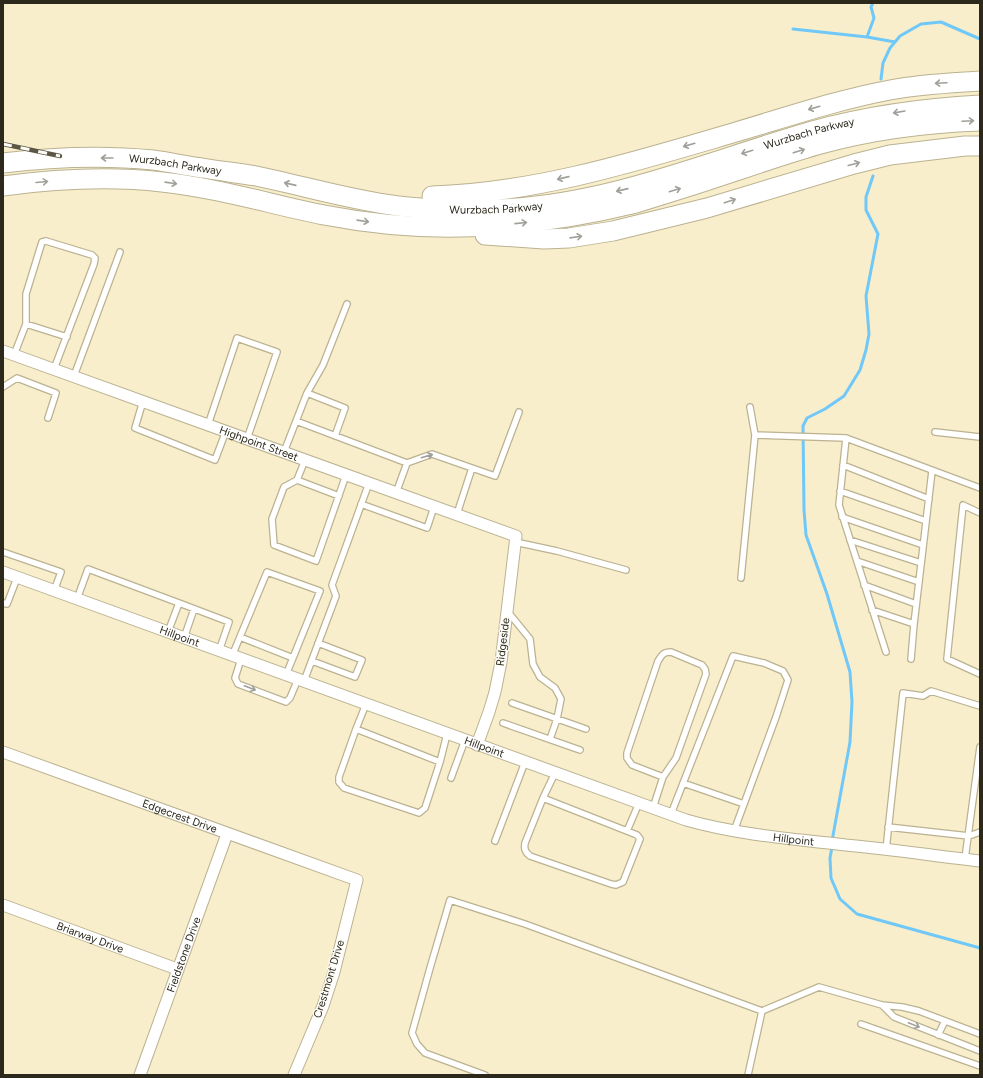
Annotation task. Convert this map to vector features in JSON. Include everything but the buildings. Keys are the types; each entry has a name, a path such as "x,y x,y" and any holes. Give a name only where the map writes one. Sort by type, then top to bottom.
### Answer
{"highway":[{"path":"361,199 462,195 529,186 622,164 814,108 857,97 924,84 980,81"},
{"name":"Wurzbach Parkway","path":"3,163 31,160 108,157 154,160 254,176 328,193 397,206 498,209 535,206 574,200 632,188 814,131 858,120 907,111 980,105"},
{"name":"Wurzbach Parkway","path":"3,186 66,180 113,178 162,182 201,188 324,215 393,224 426,226 498,225 585,214 637,202 819,145 848,138 911,126 980,121"},
{"path":"426,226 494,236 544,239 569,238 606,232 707,208 768,189 890,155 965,146 980,146"}],"street":[{"name":"Highpoint Street","path":"3,351 457,514 515,539"},
{"name":"Ridgeside","path":"477,745 495,692 501,662 515,539"},
{"name":"Hillpoint","path":"3,572 477,745 705,825 793,840 980,861"},
{"name":"Edgecrest Drive","path":"3,752 357,880"},
{"name":"Fieldstone Drive","path":"140,1075 227,834"},
{"name":"Crestmont Drive","path":"294,1075 323,1006 334,972 357,880"},
{"name":"Briarway Drive","path":"3,905 177,969"}],"lane":[{"path":"14,355 26,324 26,294 42,242 46,241 92,255 95,258 94,264 54,369"},
{"path":"74,376 120,252"},
{"path":"284,452 307,393 324,365 347,304"},
{"path":"26,324 67,337"},
{"path":"208,425 237,338 277,352 247,439"},
{"path":"3,387 16,378 56,394 48,418"},
{"path":"307,393 345,408 335,436"},
{"path":"143,401 135,428 215,460 226,431"},
{"path":"741,578 755,435 750,407"},
{"path":"296,421 407,463 432,454 495,476 519,412"},
{"path":"935,432 980,437"},
{"path":"755,435 846,438 980,488"},
{"path":"846,438 839,505 886,652"},
{"path":"305,460 297,480 284,487 272,519 274,545 316,561 346,475"},
{"path":"396,493 407,463"},
{"path":"843,465 929,499"},
{"path":"457,514 472,468"},
{"path":"911,659 932,471"},
{"path":"297,480 339,496"},
{"path":"286,675 320,591 267,572 240,637 235,678 238,684 286,702 290,698 312,661 336,596 332,585 369,483"},
{"path":"840,491 926,521"},
{"path":"361,504 427,528 434,507"},
{"path":"980,513 963,505 947,659 980,674"},
{"path":"842,517 923,545"},
{"path":"515,539 626,570"},
{"path":"850,540 921,563"},
{"path":"3,552 61,572 54,591"},
{"path":"857,562 919,582"},
{"path":"77,599 88,570 179,603 229,622 219,651"},
{"path":"3,603 7,604 17,578"},
{"path":"864,585 916,604"},
{"path":"168,632 179,603"},
{"path":"184,638 194,609"},
{"path":"507,610 530,639 533,664 540,677 554,688 561,699 550,739"},
{"path":"872,610 914,624"},
{"path":"240,637 293,658"},
{"path":"312,661 355,677 362,660 318,643"},
{"path":"653,808 663,777 676,758 706,674 702,665 670,652 665,652 658,661 627,753 627,758 632,765 663,777"},
{"path":"671,814 733,656 764,663 783,671 788,680 734,831"},
{"path":"886,850 903,693 923,696 931,691 980,706"},
{"path":"512,703 586,729"},
{"path":"366,704 339,777 339,782 344,788 419,813 425,808 440,762 447,734"},
{"path":"503,723 580,750"},
{"path":"356,729 440,762"},
{"path":"451,778 465,740"},
{"path":"965,859 980,747"},
{"path":"495,841 525,762"},
{"path":"543,798 627,831 636,835 640,839 624,882 621,884 611,884 530,856 526,853 524,848 525,843 543,798 555,773"},
{"path":"683,783 744,804"},
{"path":"627,831 639,803"},
{"path":"888,827 969,836 980,832"},
{"path":"484,1075 425,1053 416,1044 412,1033 450,900 525,924 762,1011 819,986 882,1005 902,1007 919,1011 980,1034"},
{"path":"882,1005 894,1017 980,1051"},
{"path":"748,1075 762,1011"},
{"path":"938,1035 945,1021"},
{"path":"861,1024 980,1066"}],"waterway":[{"path":"867,37 874,18 871,7 873,3"},
{"path":"881,79 883,63 890,48 900,36 921,24 941,22 980,39"},
{"path":"793,29 867,37 895,42"},
{"path":"832,841 850,742 852,702 850,672 827,594 806,535 804,510 803,426 807,418 825,409 844,396 860,370 866,350 869,334 866,296 878,234 866,210 866,197 873,176"},
{"path":"832,847 830,858 831,878 840,899 857,914 980,948"}],"railway":[{"path":"3,144 60,156"}]}
